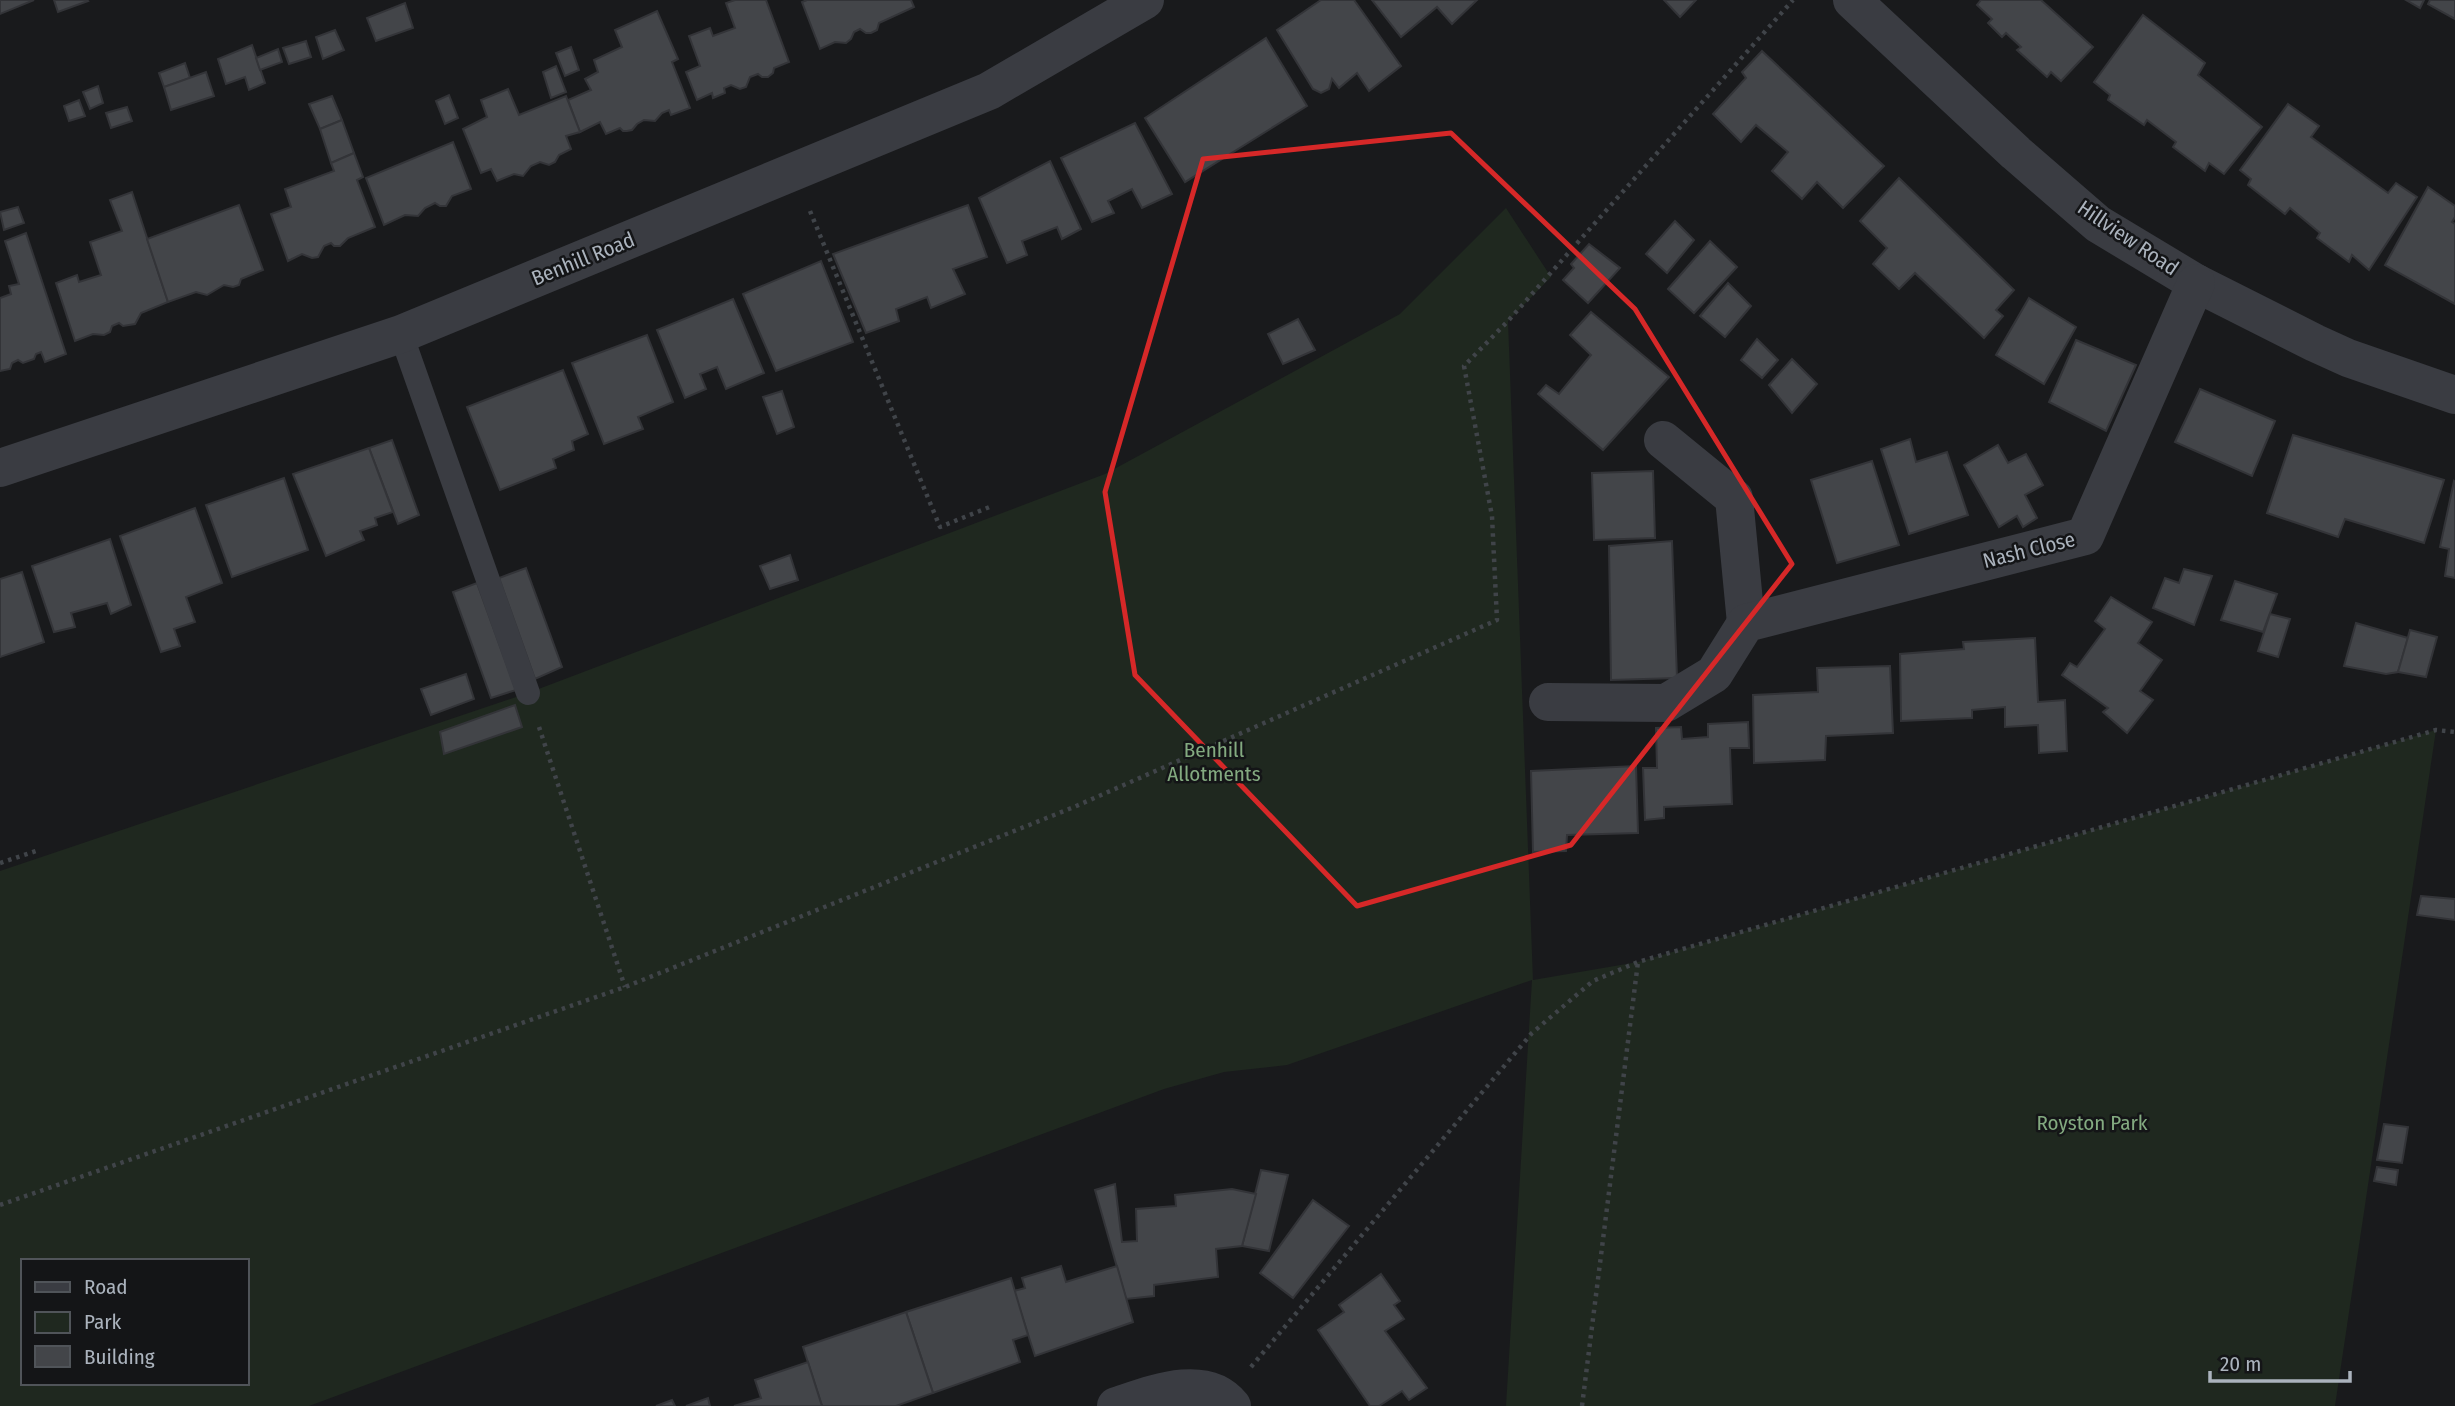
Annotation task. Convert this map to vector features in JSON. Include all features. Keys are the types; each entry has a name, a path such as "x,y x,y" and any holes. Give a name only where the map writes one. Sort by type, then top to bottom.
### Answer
{"street":[{"name":"Benhill Road","path":"0,468 401,334 989,91 1145,0"},
{"name":"Hillview Road","path":"1852,0 2016,153 2098,223 2196,283 2348,358 2455,395"},
{"name":"Nash Close","path":"1746,623 2085,536 2196,283"},
{"path":"1548,702 1666,703 1714,674 1746,623 1734,498 1663,440"},
{"path":"1116,1406 1160,1392 1202,1388 1229,1401"}],"lane":[{"path":"401,334 528,693"}],"path":[{"path":"0,1205 625,987 1074,807 1497,620 1492,516 1464,366 1508,321 1793,0"},
{"path":"794,172 940,527 992,506"},
{"path":"528,693 625,987"},
{"path":"1229,1401 1532,1033 1593,981 1638,962 2436,730 2455,732"},
{"path":"0,863 36,851"},
{"path":"1583,1406 1638,962"}],"highlighted area":[{"path":"1451,133 1635,309 1792,564 1571,845 1357,906 1135,675 1105,492 1203,159"}],"green space":[{"name":"Benhill Allotments","path":"1506,208 1551,277 1508,321 1533,980 1638,962 2436,730 2335,1406 1506,1406 1532,980 1287,1065 1224,1072 1164,1089 309,1406 0,1406 0,871 528,693 1105,474 1400,314"}],"building":[{"path":"0,0 34,0 0,14"},
{"path":"54,0 87,0 88,1 58,12"},
{"path":"735,0 766,0 789,62 774,68 768,77 758,74 750,77 746,87 740,89 731,85 724,88 725,93 713,98 712,93 697,100 686,72 700,66 689,36 710,28 713,36 735,28 726,3"},
{"path":"911,0 914,7 879,23 877,30 871,33 860,29 854,32 846,43 835,42 820,49 802,2"},
{"path":"1321,0 1354,0 1401,66 1369,91 1357,73 1339,88 1332,79 1329,89 1321,93 1313,89 1277,30"},
{"path":"1372,0 1477,0 1452,24 1437,7 1401,37"},
{"path":"1664,0 1696,0 1680,17"},
{"path":"1981,0 2041,0 2093,47 2061,81 2051,72 2047,77 2017,50 2021,47 2006,33 2002,37 1988,23 1992,19 1977,5"},
{"path":"2406,0 2424,0 2420,8"},
{"path":"2430,0 2455,0 2455,19 2428,4"},
{"path":"405,3 413,28 376,41 367,18"},
{"path":"657,11 678,59 672,62 690,108 671,115 669,110 655,121 644,120 632,130 623,131 620,128 606,134 600,122 580,132 568,100 591,90 585,79 598,72 594,60 622,47 615,30"},
{"path":"2143,15 2205,63 2198,75 2262,127 2224,174 2209,163 2205,171 2173,147 2176,142 2147,120 2144,125 2108,100 2110,95 2094,82"},
{"path":"335,30 344,50 323,59 316,37"},
{"path":"1266,38 1307,106 1185,182 1145,118"},
{"path":"306,41 311,57 289,64 283,48"},
{"path":"252,45 265,83 249,90 245,77 226,84 218,59"},
{"path":"571,47 579,70 565,76 556,53"},
{"path":"278,49 282,62 260,70 256,58"},
{"path":"1762,51 1884,166 1843,208 1817,182 1802,199 1772,171 1788,152 1756,125 1741,142 1713,114 1746,78 1742,72"},
{"path":"185,63 190,78 164,87 159,73"},
{"path":"556,66 566,92 551,98 543,72"},
{"path":"206,72 214,96 171,110 164,87"},
{"path":"98,86 103,103 90,109 83,92"},
{"path":"508,89 519,115 566,96 580,132 566,136 571,149 559,155 555,162 549,165 540,162 531,166 523,176 514,174 497,181 491,169 481,173 463,129 487,117 481,100"},
{"path":"449,95 458,118 445,124 436,101"},
{"path":"332,96 342,120 320,129 309,104"},
{"path":"79,100 85,116 69,121 64,106"},
{"path":"2288,104 2319,126 2311,137 2388,193 2396,183 2417,197 2369,270 2352,255 2349,262 2317,238 2320,233 2290,208 2285,214 2248,185 2251,179 2240,170"},
{"path":"127,107 132,121 111,128 106,113"},
{"path":"342,120 354,153 331,163 320,129"},
{"path":"1135,123 1172,194 1142,208 1132,189 1108,201 1114,213 1092,222 1061,158"},
{"path":"453,142 471,189 452,196 446,206 435,203 425,208 418,216 405,215 384,225 366,178"},
{"path":"354,153 363,177 357,180 375,227 348,238 340,246 331,243 324,246 318,257 302,254 288,261 271,214 291,207 285,189 334,171 331,163"},
{"path":"1050,161 1081,229 1062,239 1057,227 1022,241 1027,255 1007,263 979,198"},
{"path":"1899,178 2014,290 1996,310 2003,316 1984,338 1915,273 1899,289 1873,264 1887,248 1860,221"},
{"path":"2428,187 2455,206 2452,222 2455,224 2455,304 2385,265"},
{"path":"132,192 168,302 141,313 135,324 123,326 119,323 104,335 93,334 75,341 56,283 77,275 79,282 101,275 90,242 122,231 110,200"},
{"path":"239,205 263,270 241,279 239,285 224,285 207,295 196,292 168,302 147,239"},
{"path":"968,205 987,257 953,269 965,294 931,308 927,297 896,309 899,321 866,333 833,254"},
{"path":"18,207 24,223 4,230 0,212"},
{"path":"1675,221 1694,240 1667,273 1646,254"},
{"path":"26,233 66,354 45,362 41,352 36,354 34,359 23,363 18,360 12,363 10,369 0,371 0,298 11,294 9,286 19,284 5,241"},
{"path":"1710,241 1737,267 1694,313 1668,289"},
{"path":"1589,244 1620,268 1588,303 1563,280 1574,268 1571,264"},
{"path":"821,261 853,342 776,371 743,294"},
{"path":"1728,283 1751,306 1725,337 1700,316"},
{"path":"2029,298 2076,327 2044,384 1996,355"},
{"path":"733,299 764,373 726,389 717,367 700,374 706,389 685,398 657,330"},
{"path":"1591,312 1669,377 1603,450 1538,394 1546,385 1559,394 1591,355 1570,335"},
{"path":"1298,319 1315,350 1283,364 1268,334"},
{"path":"647,335 673,402 638,417 643,429 604,444 572,363"},
{"path":"1757,339 1778,360 1762,378 1741,360"},
{"path":"2076,340 2136,365 2106,431 2049,402"},
{"path":"1792,359 1817,384 1792,413 1769,385"},
{"path":"563,370 588,434 572,441 574,450 553,459 556,468 500,490 467,407"},
{"path":"2200,389 2275,421 2252,476 2175,442"},
{"path":"782,391 794,427 777,434 763,397"},
{"path":"2293,435 2444,480 2424,543 2345,519 2338,537 2267,513"},
{"path":"1910,439 1916,462 1947,452 1968,515 1909,534 1881,449"},
{"path":"392,440 419,515 398,524 369,448"},
{"path":"1998,445 2008,463 2026,454 2043,485 2025,495 2037,518 2023,527 2017,516 1999,527 1964,465"},
{"path":"369,448 393,512 375,518 377,525 360,531 364,540 326,556 293,474"},
{"path":"1872,461 1899,545 1837,563 1811,480"},
{"path":"1653,471 1655,538 1594,540 1592,473"},
{"path":"284,478 308,550 232,577 206,505"},
{"path":"2454,481 2455,578 2445,576 2449,549 2440,547"},
{"path":"195,508 222,583 186,597 195,622 174,629 180,646 161,652 120,536"},
{"path":"110,539 131,605 111,614 107,603 71,613 75,627 54,632 32,566"},
{"path":"1672,541 1677,678 1611,680 1609,546"},
{"path":"790,555 798,580 770,589 760,566"},
{"path":"526,568 562,667 535,679 499,578"},
{"path":"2184,569 2212,576 2194,625 2153,608 2165,578 2179,583"},
{"path":"22,572 44,642 0,657 0,579"},
{"path":"2235,581 2277,594 2263,632 2221,620"},
{"path":"477,583 516,690 491,698 453,592"},
{"path":"2111,597 2152,622 2138,643 2162,660 2140,691 2153,700 2127,733 2103,712 2108,708 2062,675 2070,663 2077,667 2105,629 2095,621"},
{"path":"2270,614 2290,619 2278,657 2258,651"},
{"path":"2356,623 2408,638 2398,672 2386,674 2344,666"},
{"path":"2410,630 2437,637 2426,677 2398,672"},
{"path":"2035,638 2038,702 2065,700 2067,751 2039,753 2038,725 2005,727 2005,707 1972,710 1972,718 1901,721 1900,654 1964,649 1963,642"},
{"path":"1890,666 1893,733 1826,736 1825,760 1754,763 1753,695 1818,692 1817,668"},
{"path":"466,674 474,699 431,715 421,689"},
{"path":"515,705 522,727 444,754 440,732"},
{"path":"1748,722 1749,748 1730,748 1732,804 1664,807 1664,818 1645,820 1643,768 1657,768 1656,728 1681,727 1682,739 1708,737 1708,724"},
{"path":"1636,766 1638,833 1567,835 1566,851 1533,852 1531,771"},
{"path":"2421,896 2455,899 2455,920 2417,915"},
{"path":"2384,1124 2408,1127 2402,1163 2377,1160"},
{"path":"2377,1167 2398,1170 2396,1185 2374,1181"},
{"path":"1261,1170 1288,1175 1269,1251 1242,1246"},
{"path":"1115,1184 1122,1242 1137,1241 1136,1209 1176,1206 1175,1195 1232,1189 1256,1194 1242,1246 1216,1249 1218,1277 1154,1285 1154,1296 1126,1299 1095,1190"},
{"path":"1313,1200 1349,1226 1293,1298 1260,1273"},
{"path":"1061,1266 1066,1282 1117,1266 1133,1322 1035,1356 1014,1291 1025,1288 1022,1278"},
{"path":"1381,1274 1400,1301 1394,1305 1404,1319 1385,1331 1427,1388 1409,1400 1402,1391 1379,1406 1370,1406 1318,1330 1344,1312 1339,1305"},
{"path":"1011,1278 1028,1335 1013,1340 1020,1362 933,1393 906,1312"},
{"path":"906,1312 933,1393 896,1406 822,1406 803,1347"},
{"path":"808,1362 822,1406 734,1406 761,1398 755,1380"},
{"path":"708,1398 710,1406 686,1406"},
{"path":"672,1400 675,1406 656,1406"}],"park label":[{"name":"Royston Park","path":"2092,1123"}]}
